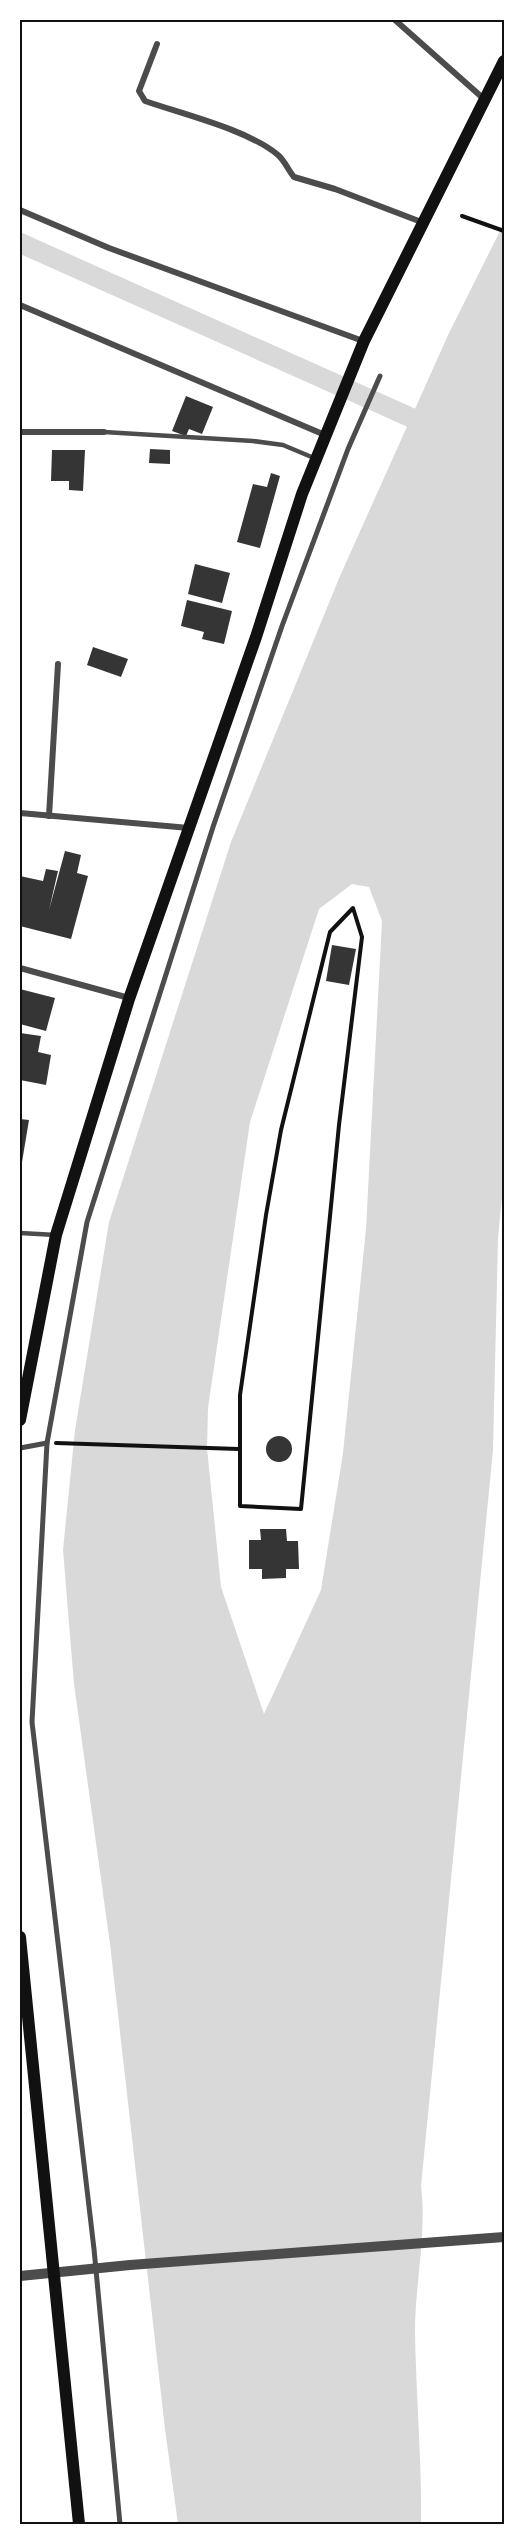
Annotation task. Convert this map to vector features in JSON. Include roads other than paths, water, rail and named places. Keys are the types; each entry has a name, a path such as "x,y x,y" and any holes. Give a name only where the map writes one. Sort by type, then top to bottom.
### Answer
{"main road":[{"path":"20,1420 56,1235 129,999 256,636 315,458 364,341 504,61"},
{"path":"20,1937 79,2524"}],"street":[{"path":"395,20 485,99"},
{"path":"157,44 139,91 145,101 226,129 260,144 281,157 294,177 424,223"},
{"path":"20,210 109,248 364,341"},
{"path":"20,305 325,435"},
{"path":"120,2524 94,2269 94,2249 32,1722 47,1443 87,1222 213,827 282,626 353,437 380,378"},
{"path":"20,432 104,432"},
{"path":"49,816 57,664"},
{"path":"20,813 189,828"},
{"path":"20,968 129,999"},
{"path":"20,1448 47,1443"},
{"path":"20,2276 130,2265 504,2237"}],"lane":[{"path":"104,432 253,441 283,445 315,458"},
{"path":"20,1233 56,1235"}],"waterway":[{"path":"20,243 338,385"},
{"path":"345,388 434,428"}]}
